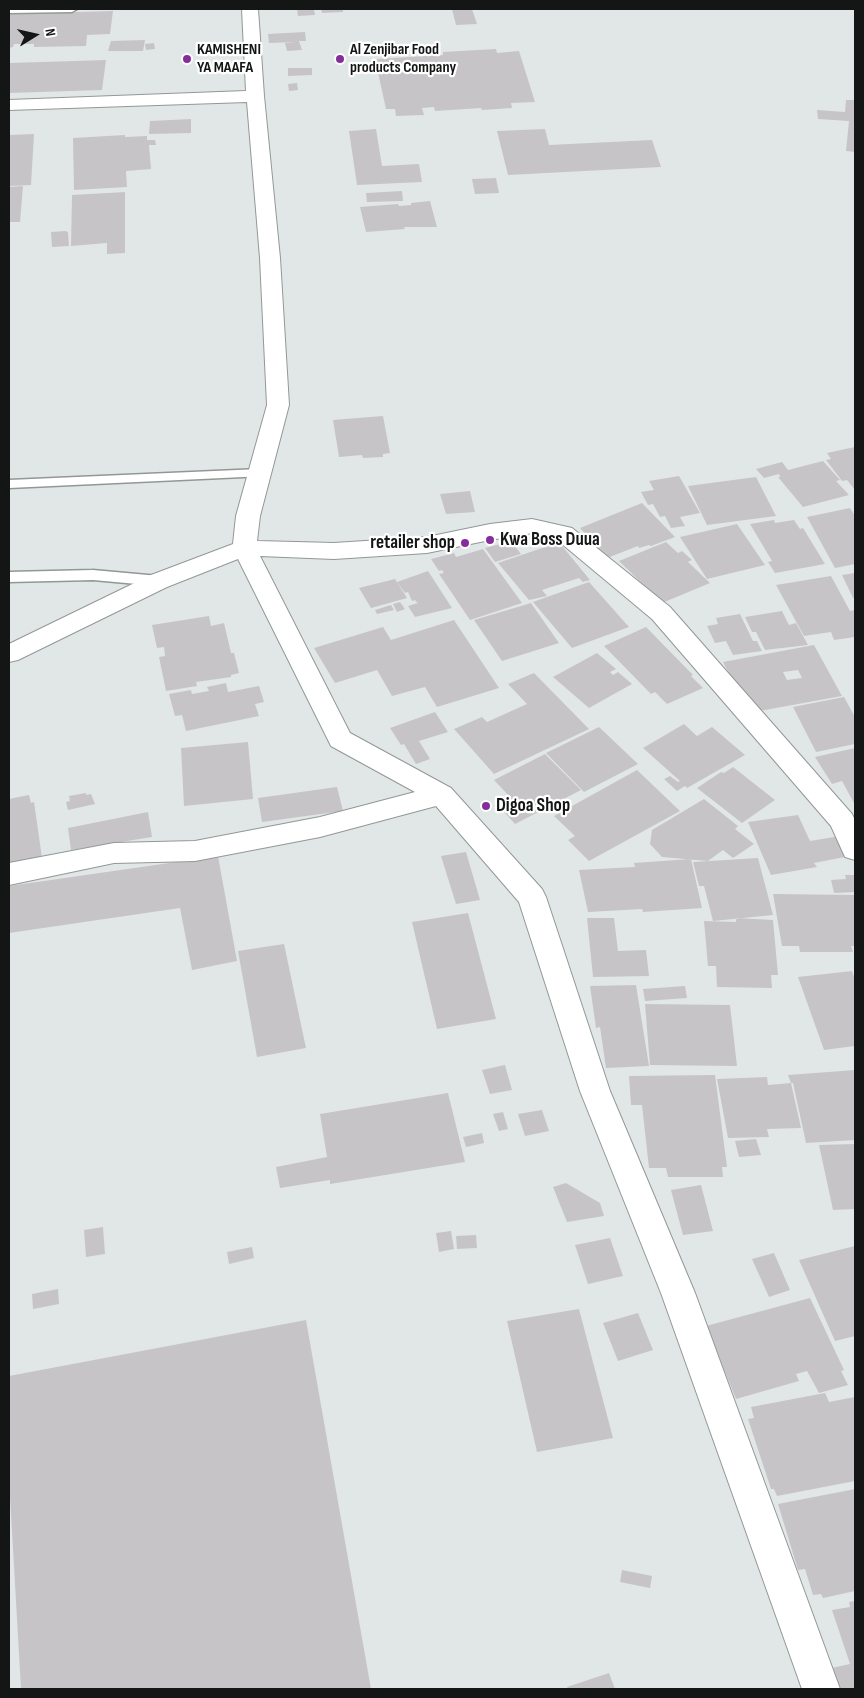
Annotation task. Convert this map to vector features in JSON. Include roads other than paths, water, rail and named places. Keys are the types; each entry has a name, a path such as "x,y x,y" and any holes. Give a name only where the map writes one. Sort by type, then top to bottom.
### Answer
{"street":[{"path":"250,9 255,96 270,258 278,405 248,516 244,548 340,740 442,795 532,896 596,1091 678,1292 821,1689"},
{"path":"9,105 255,96"},
{"path":"9,654 159,581 244,548 334,551 427,545 532,526 564,533 661,613 842,821 855,850"},
{"path":"9,874 114,853 195,851 320,827 442,795"}],"lane":[{"path":"9,10 72,9"},
{"path":"9,484 260,473"},
{"path":"9,577 93,575 159,581"}],"place":[{"name":"KAMISHENI YA MAAFA","path":"187,59"},
{"name":"Al Zenjibar Food products Company","path":"340,59"},
{"name":"Kwa Boss Duua","path":"490,540"},
{"name":"retailer shop","path":"465,543"},
{"name":"Digoa Shop","path":"486,806"}]}
